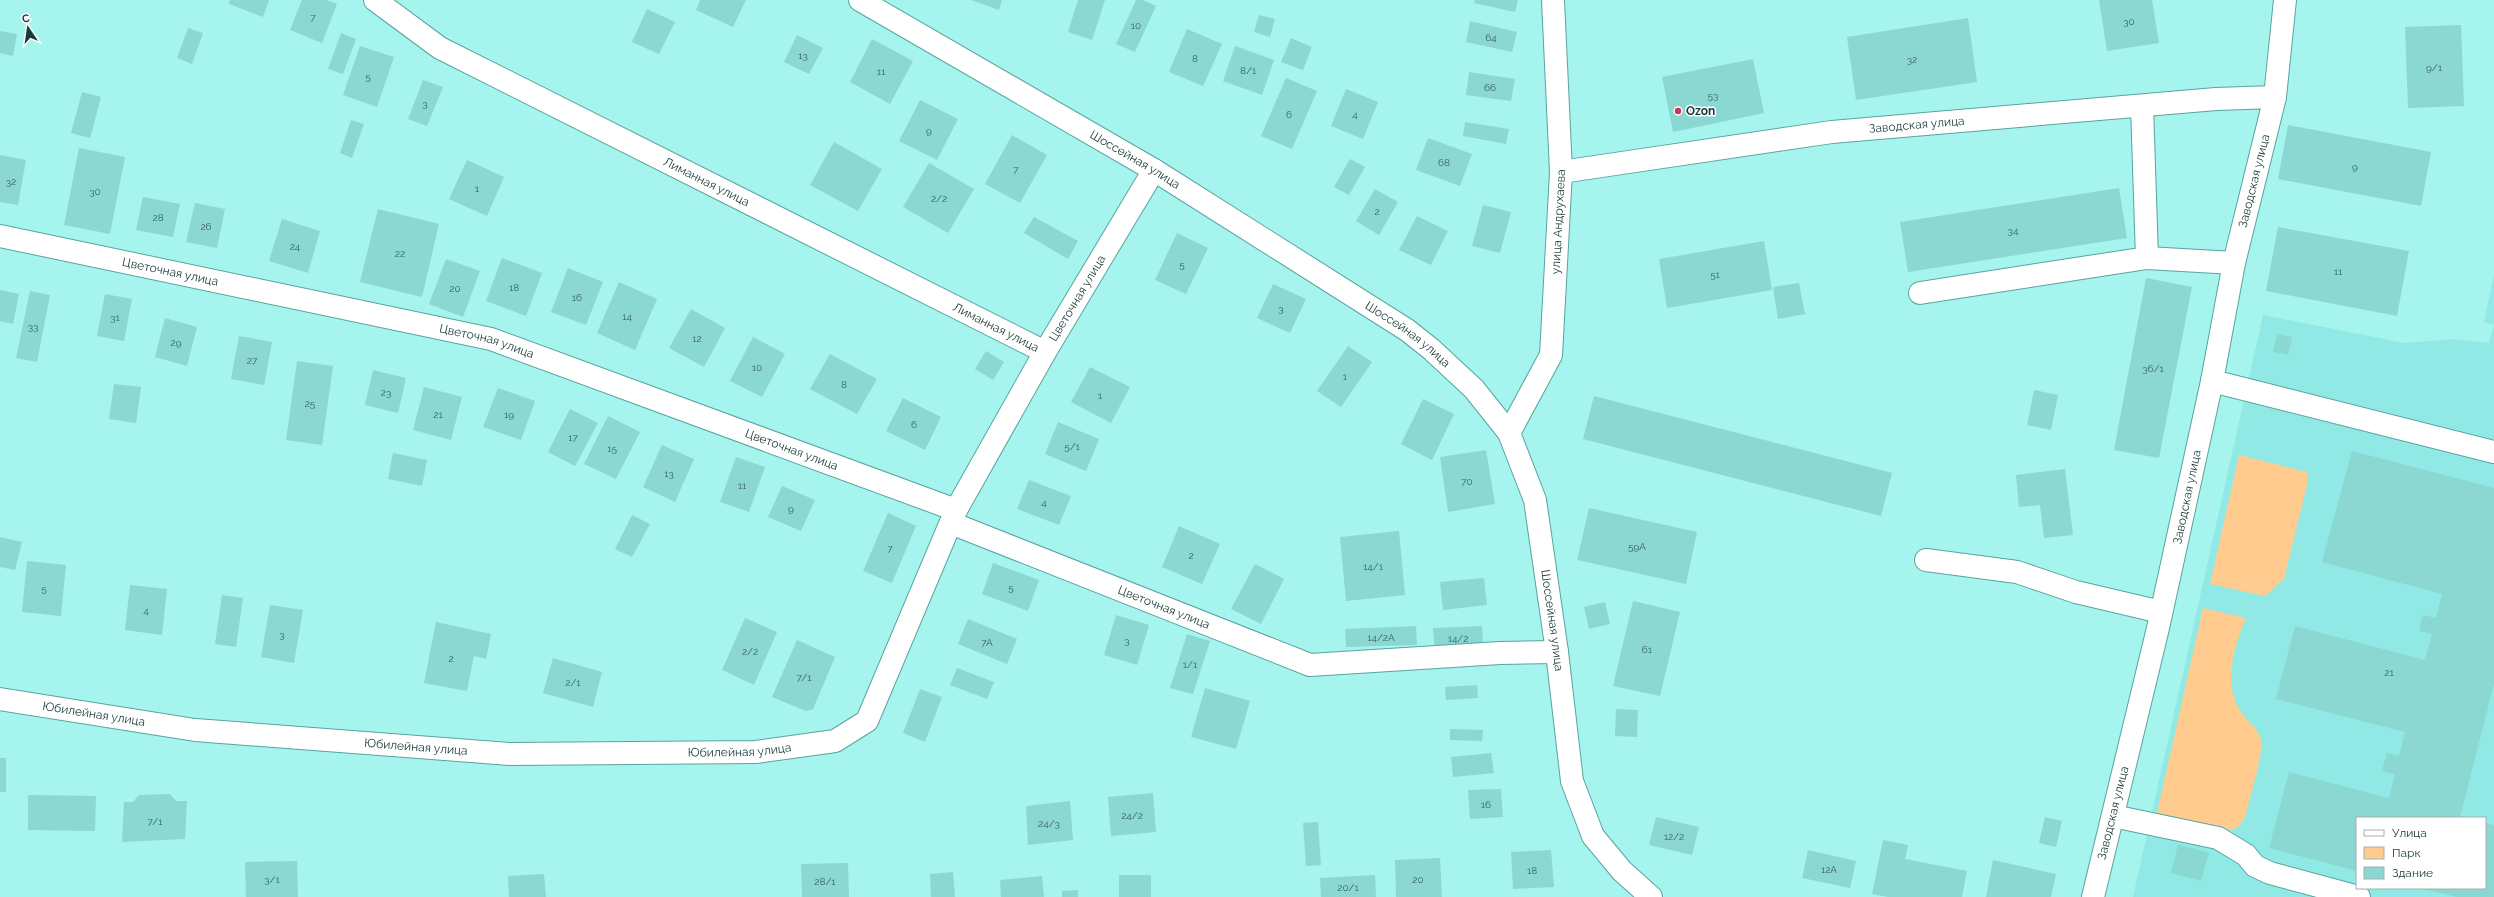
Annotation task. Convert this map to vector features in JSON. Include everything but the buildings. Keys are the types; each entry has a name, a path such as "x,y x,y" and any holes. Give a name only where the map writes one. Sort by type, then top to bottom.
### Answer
{"street":[{"name":"Лиманная улица","path":"374,0 440,48 1045,352"},
{"name":"Шоссейная улица","path":"860,0 1154,170 1407,330 1431,349 1474,389 1509,433 1535,500 1557,652 1572,782 1593,836 1622,871 1651,897"},
{"name":"улица Андрухаева","path":"1509,433 1551,355 1561,172 1553,0"},
{"name":"Заводская улица","path":"2093,897 2161,612 2212,381 2234,263 2275,97 2285,0"},
{"name":"Заводская улица","path":"1561,172 1832,132 2142,106 2275,97"},
{"path":"2142,106 2147,258"},
{"name":"Цветочная улица","path":"835,741 867,721 953,517 1045,352 1154,170"},
{"name":"Цветочная улица","path":"0,236 491,339 953,517 1310,665 1557,652"},
{"path":"1920,294 2147,258 2234,263"},
{"path":"2212,381 2494,452"},
{"path":"1926,560 2016,572 2076,592 2161,612"},
{"name":"Юбилейная улица","path":"0,699 195,730 510,754 756,752 835,741"},
{"path":"2113,816 2218,838 2246,855 2255,866 2270,872 2359,897"}],"shaded area":[{"path":"2494,275 2494,325 2484,322"},
{"path":"2263,315 2404,343 2454,339 2489,343 2494,325 2494,897 2133,897"}],"green space":[{"path":"2239,455 2307,472 2307,485 2284,579 2265,596 2210,584"},
{"path":"2203,608 2246,618 2234,653 2231,678 2232,690 2235,701 2241,712 2260,736 2261,746 2246,815 2240,825 2232,830 2157,813"}],"place":[{"name":"Ozon","path":"1678,111"}]}
